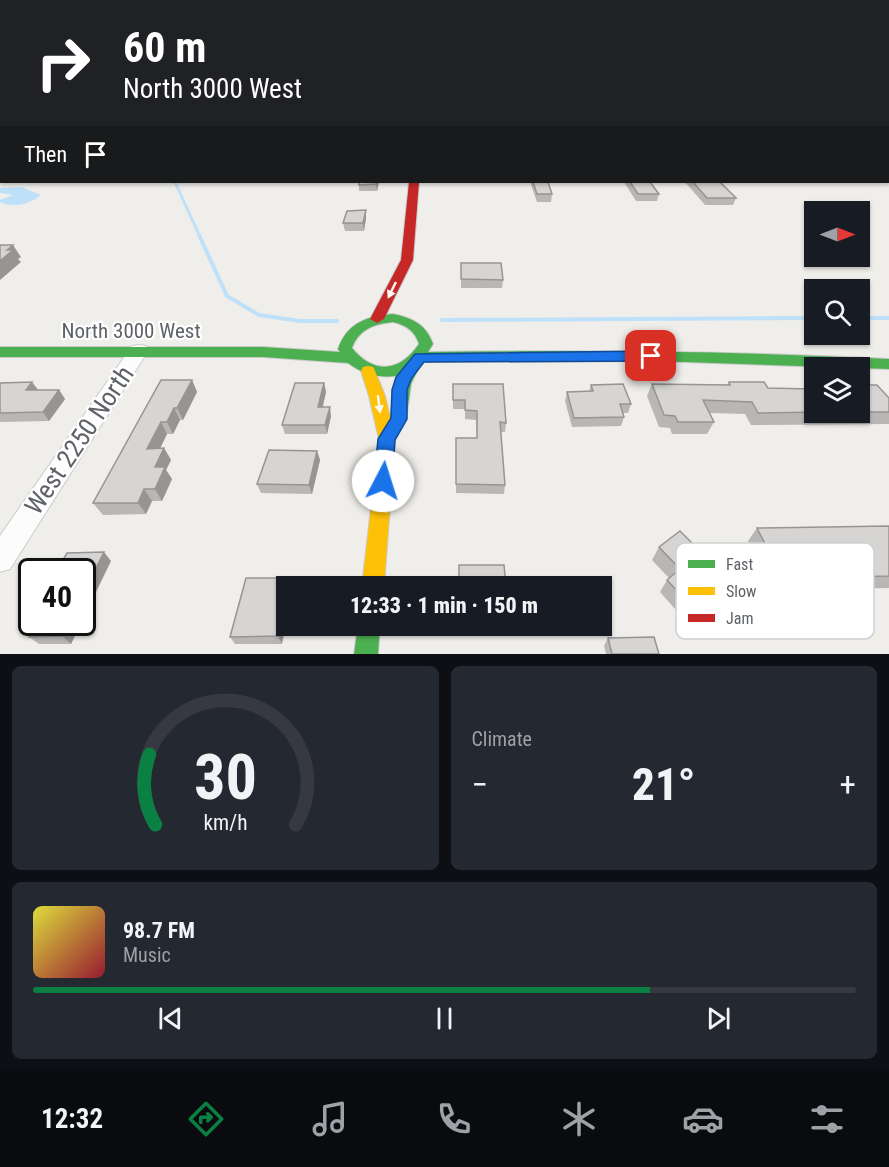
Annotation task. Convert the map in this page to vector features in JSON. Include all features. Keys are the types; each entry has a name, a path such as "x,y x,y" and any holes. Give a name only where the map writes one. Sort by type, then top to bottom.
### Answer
{"main road":[{"path":"404,320 411,275 407,260 414,183"},
{"path":"377,319 407,260"},
{"path":"387,439 399,419 400,390 404,377 416,361 426,344 425,338 414,324 404,320 377,319 358,327 346,340 345,350 348,358 356,366 368,371 387,372 416,361 535,355 768,357 887,366"},
{"path":"330,338 351,333"},
{"path":"425,338 535,355"},
{"name":"North 3000 West","path":"263,352 309,342"},
{"name":"North 3000 West","path":"0,352 263,352 348,358"},
{"path":"368,371 378,393 381,420 387,439 374,576"},
{"path":"366,654 368,636"}],"street":[{"name":"West 2250 North","path":"0,559 139,351"}],"water":[{"path":"22,187 41,195 21,204 11,205 0,202 13,195 0,193 0,188"}],"building":[{"path":"359,183 376,183 376,184 359,185"},
{"path":"533,183 548,183 552,194 537,194"},
{"path":"631,183 651,183 659,194 638,194"},
{"path":"694,183 721,183 736,198 707,198"},
{"path":"366,210 363,223 343,223 347,211"},
{"path":"0,245 13,245 7,250 13,250 0,261"},
{"path":"461,263 501,263 503,280 461,279"},
{"path":"161,380 192,380 167,422 161,422 147,449 164,448 155,467 165,467 155,489 144,489 138,503 93,503"},
{"path":"32,382 26,390 59,390 43,412 0,413 0,383"},
{"path":"729,382 764,382 768,388 804,389 804,412 758,413 752,402 703,400 714,422 678,422 675,416 664,415 652,384 730,385"},
{"path":"295,383 324,383 318,407 330,407 325,425 282,425"},
{"path":"453,384 503,384 506,423 500,422 505,485 456,484 456,438 477,438 477,411 465,410 465,400 453,400"},
{"path":"623,384 631,404 620,404 624,417 574,418 567,392 593,391 591,385"},
{"path":"870,385 877,385 889,398 889,412 870,412"},
{"path":"269,450 317,451 309,485 257,484"},
{"path":"889,526 889,576 874,576 874,543 765,543 757,528"},
{"path":"680,531 692,543 676,543 676,565 659,547"},
{"path":"104,552 96,568 96,558 64,558 67,553"},
{"path":"459,565 504,565 505,576 459,576"},
{"path":"676,572 676,590 667,580"},
{"path":"246,578 276,578 276,636 278,636 230,637"},
{"path":"654,637 659,654 612,654 608,638"}],"waterway":[{"path":"175,183 200,237"},
{"path":"199,235 227,296 259,315 300,321 337,321"},
{"path":"442,320 804,318"},
{"path":"870,318 889,318"}],"traffic: fast":[{"path":"393,318 409,323 421,333 426,344 418,356 409,365 387,372 375,371 354,360 345,349 352,334 370,322 393,318"},
{"path":"0,352 263,352 348,358"},
{"path":"420,357 655,356 889,364"},
{"path":"387,439 398,420 403,384 412,364"},
{"path":"366,654 368,636"}],"traffic: slow":[{"path":"368,371 377,396 387,439 374,576"}],"traffic: jam":[{"path":"377,319 407,260 414,183"}],"route":[{"path":"383,481 387,439 399,419 400,390 404,377 412,364 420,357 651,356"}]}
